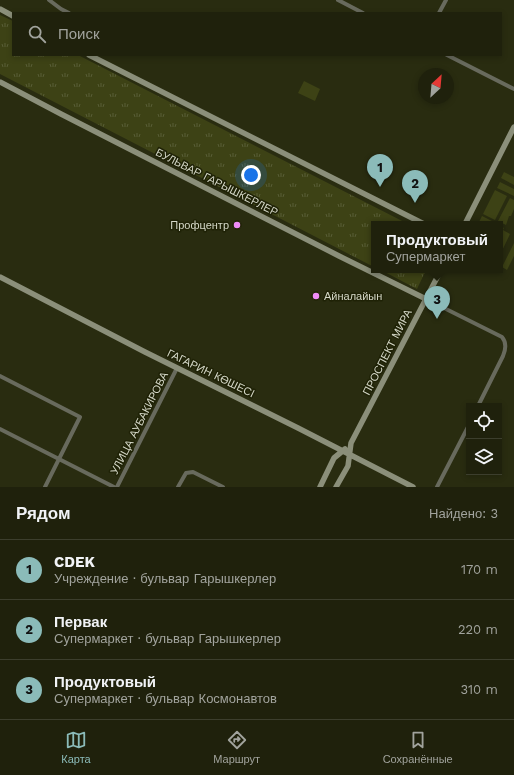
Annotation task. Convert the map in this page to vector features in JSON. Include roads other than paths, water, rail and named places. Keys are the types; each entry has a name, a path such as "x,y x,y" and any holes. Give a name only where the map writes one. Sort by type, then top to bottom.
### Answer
{"street":[{"path":"49,0 67,12"},
{"path":"338,0 361,12"},
{"path":"440,12 446,0"},
{"path":"0,9 12,15"},
{"path":"91,56 418,221"},
{"path":"449,56 514,89"},
{"name":"БУЛЬВАР ГАРЫШКЕРЛЕР","path":"0,82 371,272"},
{"path":"466,221 514,126"},
{"name":"БУЛЬВАР ГАРЫШКЕРЛЕР","path":"374,273 426,299"},
{"name":"ПРОСПЕКТ МИРА","path":"336,487 348,466 351,443 439,273"},
{"name":"ГАГАРИН КӨШЕСІ","path":"0,277 413,487"},
{"path":"426,299 502,337 504,340 506,344 504,352 479,403"},
{"name":"УЛИЦА АУБАКИРОВА","path":"115,487 177,368"},
{"path":"0,376 80,416 45,487"},
{"path":"0,429 115,487"},
{"path":"437,487 466,431"},
{"name":"ПРОСПЕКТ МИРА","path":"320,487 334,458 351,443"},
{"path":"178,487 186,473 193,472 223,487"}],"place":[{"name":"CDEK","path":"380,187"},
{"name":"Первак","path":"415,203"},
{"name":"Профцентр","path":"237,225"},
{"name":"Айналайын","path":"316,296"},
{"name":"Продуктовый","path":"437,319"}]}
